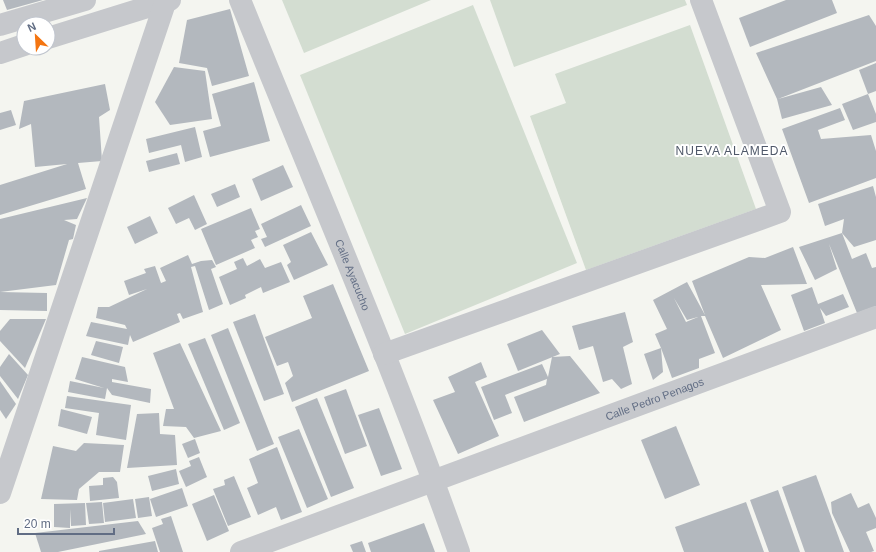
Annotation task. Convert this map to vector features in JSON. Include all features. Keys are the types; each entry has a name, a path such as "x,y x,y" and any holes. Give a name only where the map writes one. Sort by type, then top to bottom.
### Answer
{"street":[{"path":"0,25 85,0"},
{"path":"56,35 167,0"},
{"path":"0,493 167,0"},
{"name":"Calle Ayacucho","path":"240,0 434,480 459,552"},
{"path":"384,354 780,212 701,0"},
{"path":"0,53 16,48"},
{"name":"Calle Pedro Penagos","path":"241,552 876,317"}],"shaded area":[{"path":"282,0 431,0 304,53"},
{"path":"490,0 685,0 687,5 514,67"},
{"path":"473,5 577,263 405,334 300,75"},
{"path":"690,25 756,209 586,270 530,116 566,103 555,74"}],"building":[{"path":"3,0 43,0 7,10"},
{"path":"786,0 832,0 837,13 750,47 739,18"},
{"path":"230,9 249,76 212,86 207,68 179,63 187,20"},
{"path":"869,15 876,26 876,61 778,99 821,87 832,105 782,119 777,99 756,53"},
{"path":"876,63 876,91 868,94 859,70"},
{"path":"174,67 205,71 212,119 170,125 155,102"},
{"path":"254,82 270,141 210,157 203,131 221,126 212,94"},
{"path":"105,84 110,110 99,117 102,161 78,163 86,189 0,215 0,185 67,164 35,167 31,124 19,129 24,101"},
{"path":"868,94 876,114 876,122 853,130 842,104"},
{"path":"840,108 845,120 818,130 821,139 871,135 876,151 876,178 809,203 782,129"},
{"path":"11,110 16,125 0,130 0,113"},
{"path":"195,127 202,157 185,162 181,145 149,153 146,139"},
{"path":"177,153 180,164 149,172 146,161"},
{"path":"283,165 293,187 261,201 252,179"},
{"path":"235,184 240,197 217,207 211,194"},
{"path":"873,186 876,197 876,240 854,247 842,233 844,219 825,226 818,204"},
{"path":"194,195 207,224 195,230 189,218 176,224 168,208"},
{"path":"87,198 77,219 64,220 76,225 73,239 69,240 56,285 0,292 0,219"},
{"path":"301,205 311,226 265,247 261,239 267,237 261,224"},
{"path":"251,208 260,229 255,231 258,237 251,240 255,248 216,265 201,229"},
{"path":"150,216 158,233 135,244 127,227"},
{"path":"311,232 328,265 294,280 287,265 291,262 283,245"},
{"path":"842,233 852,259 866,253 872,268 876,267 876,306 857,313 829,244 837,269 815,280 799,247"},
{"path":"793,247 807,284 761,285 781,330 723,358 705,316 701,316 715,353 699,359 699,368 672,378 655,334 667,329 653,300 687,282 705,315 692,281 749,257 765,258","holes":["674,298 687,320 698,317 686,322"]},
{"path":"188,255 192,264 212,260 216,267 211,269 223,304 209,310 195,266 191,267 203,312 183,319 180,313 177,314 180,322 133,342 130,335 128,345 86,336 91,322 127,329 125,325 96,318 98,307 109,307 147,289 129,295 124,281 146,273 144,269 155,266 161,283 166,281 160,268"},
{"path":"243,258 247,266 260,259 265,268 281,262 290,282 263,293 261,287 245,295 246,298 230,305 219,277 237,269 234,262"},
{"path":"333,284 369,371 292,402 285,383 293,376 288,362 277,366 265,337 312,318 303,296"},
{"path":"812,287 818,304 843,294 849,307 826,316 820,308 825,323 804,331 791,295"},
{"path":"0,292 47,293 47,311 0,310"},
{"path":"625,312 633,342 623,347 632,384 621,389 612,379 603,382 593,346 579,350 572,326"},
{"path":"255,314 284,394 264,401 233,322"},
{"path":"10,319 46,319 25,368 0,341 0,331"},
{"path":"228,328 274,444 257,451 211,335"},
{"path":"542,330 560,354 518,371 507,344"},
{"path":"205,338 240,423 224,430 188,344"},
{"path":"96,341 123,347 119,363 91,355"},
{"path":"180,343 221,431 194,438 186,427 163,426 166,409 174,409 153,353"},
{"path":"661,348 663,372 653,380 644,354"},
{"path":"9,354 28,375 18,399 0,376 0,367"},
{"path":"570,356 600,393 524,422 514,397 546,385 547,379 505,395 512,413 494,420 481,387 542,364 548,377 552,357"},
{"path":"82,357 125,367 128,382 112,379 112,382 151,389 150,403 112,395 107,388 105,399 68,392 70,381 104,388 75,379"},
{"path":"481,362 487,377 475,382 499,436 458,454 433,400 455,392 448,377"},
{"path":"0,381 16,404 6,419 0,410"},
{"path":"346,389 367,446 345,454 324,397"},
{"path":"67,396 131,405 126,440 96,435 99,413 65,408"},
{"path":"317,398 354,488 331,497 295,407"},
{"path":"379,408 402,469 381,476 358,415"},
{"path":"61,409 92,417 87,434 58,426"},
{"path":"159,413 160,434 175,435 177,465 127,468 137,414"},
{"path":"676,426 700,485 665,499 641,440"},
{"path":"299,429 328,499 307,508 278,437"},
{"path":"195,439 200,453 188,458 182,444"},
{"path":"84,443 124,445 120,472 99,472 79,489 77,500 41,499 53,446 76,451"},
{"path":"277,447 302,512 281,520 276,507 258,515 247,488 258,483 249,459"},
{"path":"199,457 207,477 186,487 179,471 191,466 189,461"},
{"path":"176,469 179,484 152,491 148,476"},
{"path":"816,475 844,552 805,552 782,487"},
{"path":"234,476 251,517 228,526 213,489 225,485 224,480"},
{"path":"113,477 117,482 119,498 90,501 89,486 103,485 103,478"},
{"path":"182,488 188,506 156,517 150,499"},
{"path":"778,490 800,552 769,552 750,500"},
{"path":"851,493 858,508 869,503 876,518 876,528 866,532 874,551 850,552 832,513 831,502"},
{"path":"214,495 229,531 207,541 192,504"},
{"path":"149,497 152,516 138,518 135,499"},
{"path":"133,499 136,518 105,522 103,503"},
{"path":"102,502 104,523 89,524 86,503"},
{"path":"746,502 764,552 684,552 675,527"},
{"path":"85,503 86,525 71,526 70,509 70,528 54,527 54,504"},
{"path":"171,516 183,552 160,552 152,528 163,524 161,519"},
{"path":"138,521 146,534 58,552 41,552 35,533"},
{"path":"424,523 435,552 371,552 368,543"},
{"path":"155,541 158,552 99,552 99,551"},
{"path":"362,541 366,552 353,552 350,545"}],"district":[{"name":"NUEVA ALAMEDA","path":"732,151"}]}
